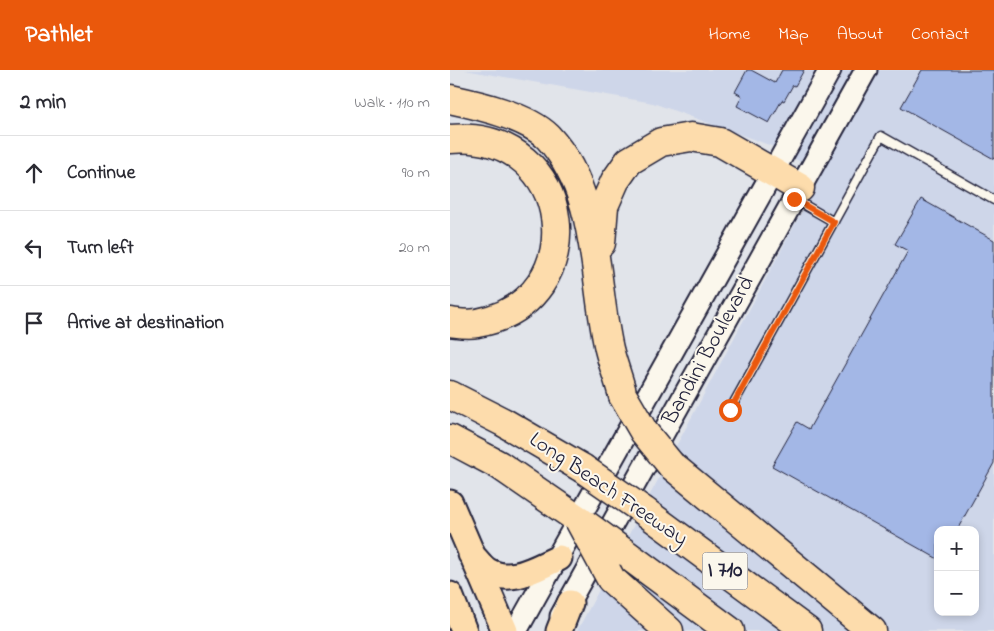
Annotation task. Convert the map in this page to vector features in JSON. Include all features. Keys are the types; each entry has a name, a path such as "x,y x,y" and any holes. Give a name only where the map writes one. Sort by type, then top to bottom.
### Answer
{"highway":[{"path":"450,99 514,116 547,137 575,177 587,213 609,348 623,396 644,432 671,465 872,631"},
{"path":"598,280 604,206 615,181 629,161 661,142 691,137 720,142 772,172 797,194"},
{"path":"450,139 468,138 498,144 522,157 544,183 552,203 556,247 549,269 521,304 500,317 475,324 450,322"},
{"name":"Long Beach Freeway","path":"450,395 503,422 582,468 644,511 807,631"},
{"name":"Long Beach Freeway","path":"450,439 500,465 570,513 730,631"},
{"path":"570,513 611,579 669,631"}],"main road":[{"name":"Bandini Boulevard","path":"516,631 559,558 830,70"},
{"name":"Bandini Boulevard","path":"552,631 570,603 866,70"},
{"path":"450,503 505,631"},
{"path":"469,551 487,571 505,577 516,576 559,558"},
{"path":"450,595 464,631"},
{"path":"559,631 570,603"}],"lane":[{"path":"730,410 881,136 994,200"},
{"path":"797,194 834,222"}],"shaded area":[{"path":"465,70 994,70 994,631 577,631 822,174 772,146 653,103"}],"building":[{"path":"747,70 751,70 775,83 782,70 804,70 784,101 782,100 769,123 737,106 742,96 735,92"},
{"path":"922,70 994,70 994,159 901,107"},
{"path":"921,199 994,240 994,463 959,526 934,526 934,557 772,466 797,422 809,429 908,251 895,244"}],"route":[{"path":"730,410 834,222 794,199"}]}
